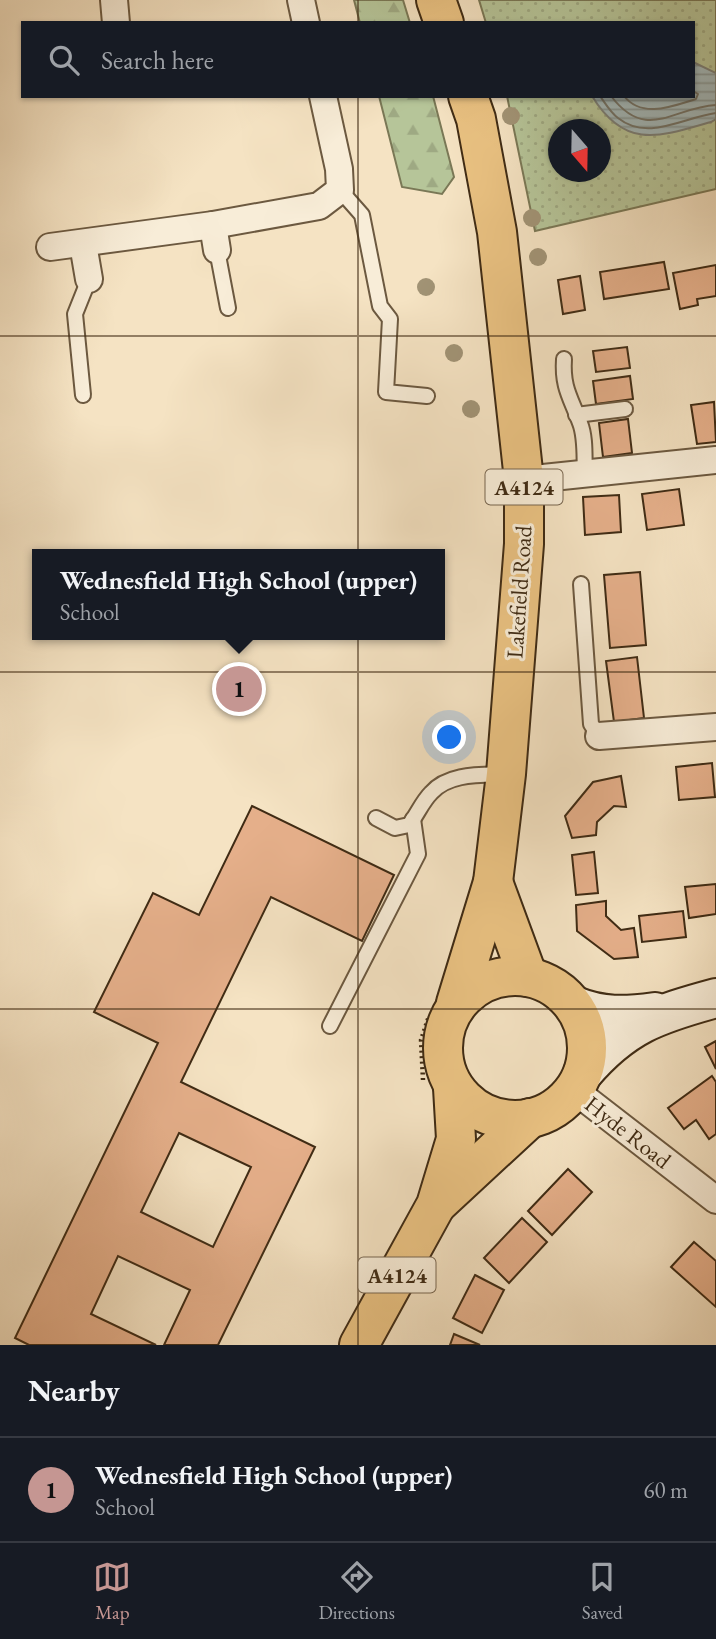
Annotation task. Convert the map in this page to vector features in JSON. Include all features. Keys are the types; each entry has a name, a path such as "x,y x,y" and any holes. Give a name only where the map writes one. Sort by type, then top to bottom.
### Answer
{"main road":[{"path":"436,0 443,21"},
{"name":"Lakefield Road","path":"444,1005 493,881 506,774 524,544 524,480 498,232 476,119 469,98"},
{"name":"Lakefield Road","path":"493,881 528,976"},
{"path":"444,1005 490,981 528,976 542,979 557,988 575,1006 587,1038 579,1082"},
{"path":"579,1082 601,1052 643,1022 716,998"},
{"name":"A4124","path":"438,1087 447,1076 441,1051 444,1005"},
{"path":"575,1006 594,1013 625,1016 674,1010"},
{"name":"A4124","path":"438,1087 481,1112 505,1119 530,1118 546,1113 561,1104 579,1082"},
{"name":"A4124","path":"359,1345 436,1205 456,1139 438,1087"},
{"name":"A4124","path":"436,1205 530,1118"}],"street":[{"path":"114,0 116,21"},
{"path":"50,247 213,225 319,206 340,190 340,169 323,98"},
{"path":"213,225 217,250"},
{"path":"83,244 89,279"},
{"path":"524,480 716,460"},
{"path":"598,736 716,727"},
{"name":"Hyde Road","path":"579,1082 716,1200"}],"lane":[{"path":"340,190 362,215 380,306 390,318 387,392 427,396"},
{"path":"217,250 228,308"},
{"path":"83,394 75,314 89,279"},
{"path":"564,359 563,375 570,402 582,426 585,474"},
{"path":"576,415 625,408"},
{"path":"580,584 591,724 598,736"},
{"path":"376,818 395,828 409,825 431,792 449,780 506,774"},
{"path":"330,1026 418,855 413,820"}],"path":[{"path":"438,1087 421,1040 444,1005"}],"green space":[{"path":"354,0 403,0 409,21 359,21"},
{"path":"479,0 716,0 716,189 535,231 507,98 695,98 695,21 485,21"},
{"path":"380,98 434,98 454,177 442,194 402,187"}],"water":[{"path":"695,63 716,73 716,119 711,122 675,132 644,135 630,132 610,119 593,98 695,98"}],"building":[{"path":"664,262 669,289 604,299 600,272"},
{"path":"716,265 716,296 697,299 698,305 680,309 673,273"},
{"path":"580,276 585,310 563,314 558,280"},
{"path":"627,347 630,368 596,372 593,351"},
{"path":"630,376 633,399 596,404 593,381"},
{"path":"714,402 716,442 697,444 691,405"},
{"path":"628,419 632,453 603,457 599,423"},
{"path":"679,489 684,525 647,530 642,494"},
{"path":"619,495 621,532 585,535 583,497"},
{"path":"640,572 646,645 610,648 604,575"},
{"path":"637,657 644,718 614,722 606,661"},
{"path":"712,763 715,797 679,800 676,767"},
{"path":"621,776 626,807 614,806 597,822 596,835 572,838 565,816 593,782"},
{"path":"252,806 394,875 362,941 271,897 181,1082 315,1147 218,1345 164,1345 190,1290 118,1256 91,1314 156,1345 29,1345 15,1338 158,1043 94,1012 153,893 199,915","holes":["179,1133 251,1167 213,1247 141,1212"]},
{"path":"594,852 598,893 576,895 572,855"},
{"path":"716,884 716,914 689,918 685,887"},
{"path":"606,901 606,916 621,930 634,928 638,957 614,959 577,931 576,905"},
{"path":"683,911 686,937 642,942 639,916"},
{"path":"716,1041 716,1069 705,1047"},
{"path":"712,1076 716,1082 716,1134 709,1139 696,1120 684,1129 668,1108"},
{"path":"568,1169 592,1192 552,1235 528,1211"},
{"path":"522,1218 547,1242 509,1283 484,1258"},
{"path":"694,1242 716,1261 716,1307 671,1267"},
{"path":"475,1275 504,1290 482,1333 453,1318"},
{"path":"454,1334 480,1345 450,1345"}],"place":[{"name":"Wednesfield High School (upper)","path":"239,689"}]}
